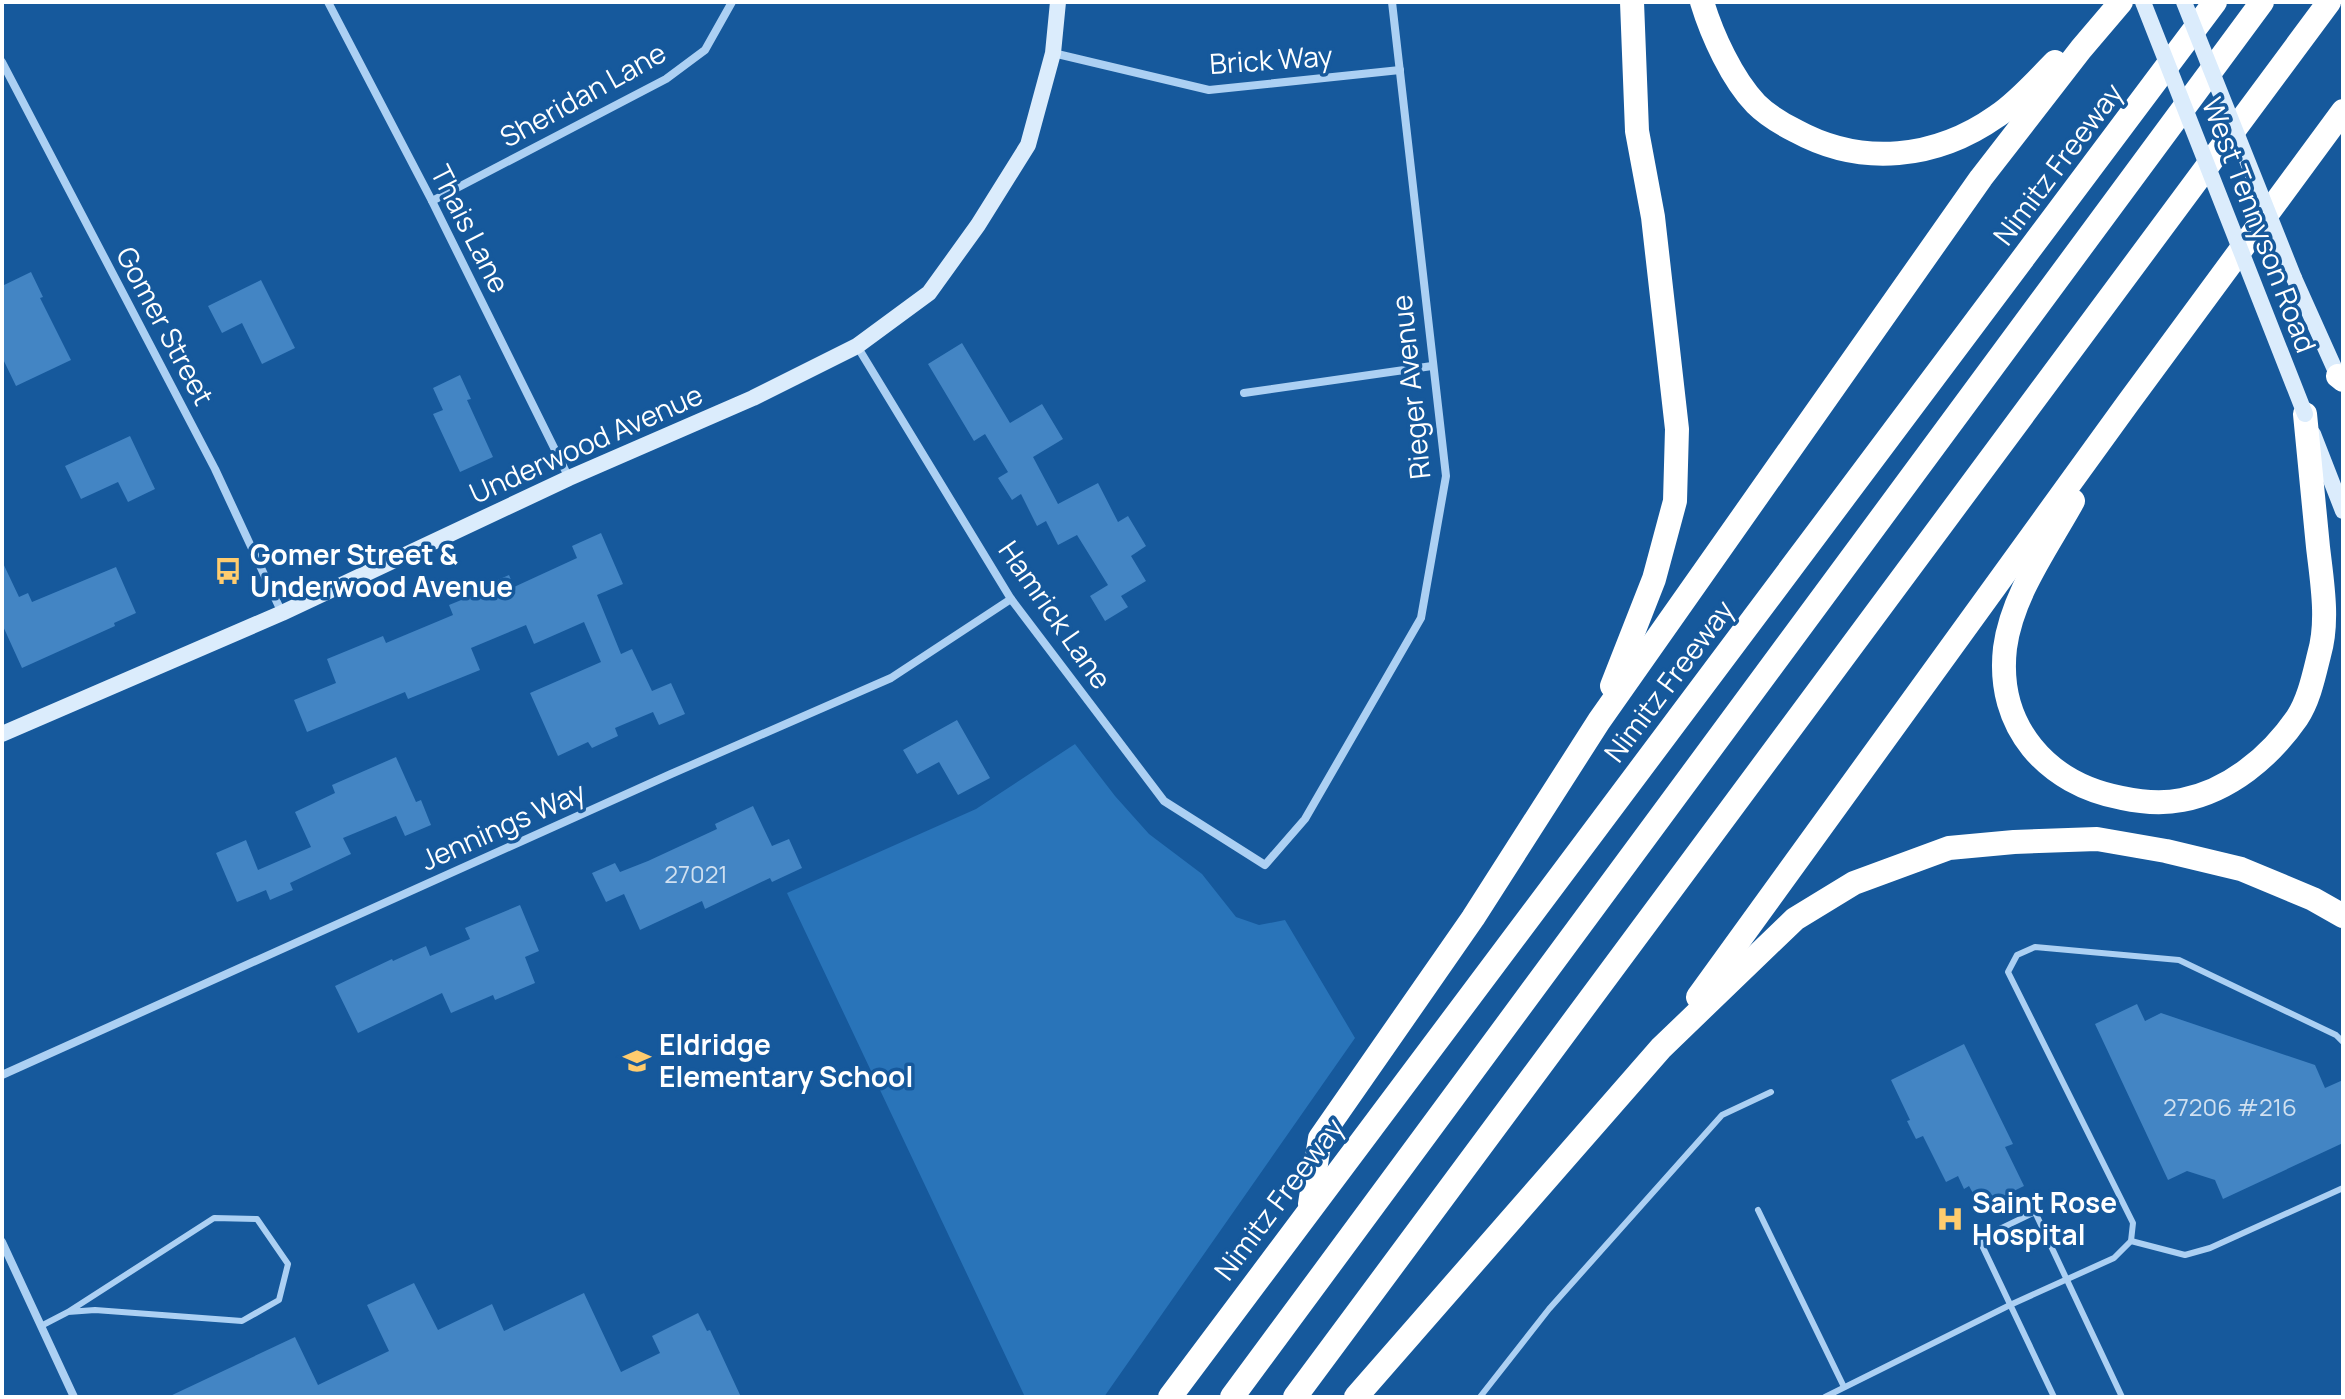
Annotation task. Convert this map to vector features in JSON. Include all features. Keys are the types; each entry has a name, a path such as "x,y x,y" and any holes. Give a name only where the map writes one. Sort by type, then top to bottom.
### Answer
{"highway":[{"path":"1599,721 1654,579 1675,501 1677,429 1653,217 1637,131 1632,2"},
{"path":"1702,2 1719,48 1755,103 1777,121 1836,149 1868,155 1903,155 1930,149 1963,136 1998,116 2119,2"},
{"path":"1309,1208 1320,1138 1473,918 1599,721 1981,178 2119,2"},
{"name":"Nimitz Freeway","path":"1170,1397 2215,2"},
{"path":"1232,1397 2262,2"},
{"path":"1295,1397 2329,2"},
{"path":"1661,1048 2343,111"},
{"path":"2315,151 2343,132"},
{"path":"2128,403 2015,606 2005,647 2003,677 2007,701 2019,729 2035,753 2063,777 2103,795 2143,802 2181,800 2219,788 2257,763 2298,716 2309,691 2321,651 2324,609 2305,414"},
{"path":"1356,1397 1661,1048 1795,919 1854,883 1949,848 2097,839 2241,869 2313,899 2343,916"}],"street":[{"name":"Thais Lane","path":"328,2 432,201 569,478"},
{"name":"Sheridan Lane","path":"432,201 666,79 705,50 732,2"},
{"name":"Underwood Avenue","path":"2,734 282,613 569,478 753,398 857,346 929,293 978,225 1028,145 1053,53 1058,2"},
{"name":"Rieger Avenue","path":"1265,865 1305,819 1421,618 1446,476 1392,2"},
{"name":"West Tennyson Road","path":"2143,2 2343,511"},
{"name":"West Tennyson Road","path":"2184,2 2294,278 2341,382"},
{"name":"Brick Way","path":"1053,53 1209,90 1400,70"},
{"name":"Gomer Street","path":"2,62 215,469 282,613"},
{"name":"Hamrick Lane","path":"857,346 1011,599 1164,801 1265,865"},
{"path":"1244,393 1432,366"},
{"name":"Jennings Way","path":"2,1075 891,678 1011,599"},
{"path":"2,1242 74,1397"}],"lane":[{"path":"1825,1397 2010,1305 2114,1258 2131,1241 2133,1223 2008,972 2017,955 2035,947 2179,960 2336,1035 2343,1042"},
{"path":"1480,1397 1549,1309 1722,1115 1771,1092"},
{"path":"2131,1241 2185,1255 2210,1248 2343,1188"},
{"path":"1758,1210 1844,1387"},
{"path":"2054,1397 1979,1239 2035,1212 2122,1397"},
{"path":"41,1326 68,1312 214,1218 257,1219 288,1264 279,1300 242,1321 95,1310 68,1312"}],"shaded area":[{"path":"1075,744 1149,834 1202,874 1236,917 1259,925 1285,920 1355,1038 1104,1397 1025,1397 787,893 976,809"}],"building":[{"path":"31,272 43,297 40,298 71,360 16,386 2,357 2,286"},
{"path":"261,280 295,348 262,364 242,323 222,333 208,306"},
{"path":"962,343 1010,423 1042,404 1063,439 1033,457 1058,504 1098,483 1118,522 1128,516 1146,546 1131,556 1146,581 1121,596 1128,607 1105,621 1090,596 1108,585 1077,535 1058,545 1046,521 1037,526 1021,494 1012,500 998,478 1008,472 985,434 974,441 928,364"},
{"path":"460,375 471,399 467,400 493,457 460,472 433,414 443,410 433,388"},
{"path":"130,436 155,489 128,502 118,482 81,499 65,466"},
{"path":"601,533 623,584 597,595 621,654 632,649 652,691 671,683 685,714 659,725 653,712 615,728 618,736 592,748 588,742 558,756 530,693 601,662 584,622 534,644 526,625 471,648 480,670 408,699 405,692 307,732 294,700 336,683 327,659 383,636 386,643 453,615 449,605 486,590 484,586 509,575 514,587 577,558 572,546"},
{"path":"2,561 19,597 28,593 32,602 116,567 136,613 114,623 115,626 22,668 2,624"},
{"path":"957,720 990,778 958,795 939,762 917,774 903,750"},
{"path":"396,757 416,802 421,800 431,825 405,836 396,816 343,838 351,854 290,883 293,890 270,900 266,890 237,902 216,853 246,840 258,870 311,847 295,812 335,793 332,785"},
{"path":"753,806 772,846 789,839 802,868 772,882 770,878 705,909 702,901 640,930 624,894 606,902 592,873 615,863 620,872 648,861 717,829 715,824"},
{"path":"520,905 539,951 525,957 535,983 495,1000 493,995 451,1013 442,993 358,1033 335,986 426,946 430,956 470,939 465,928"},
{"path":"2137,1004 2145,1021 2161,1013 2315,1065 2325,1088 2343,1080 2343,1143 2223,1199 2215,1180 2187,1171 2168,1180 2095,1024"},
{"path":"1964,1044 2013,1144 2005,1147 2024,1186 1987,1204 1986,1201 1979,1204 1969,1186 1964,1189 1958,1176 1946,1182 1923,1136 1916,1139 1891,1080"},
{"path":"414,1283 438,1330 492,1304 504,1331 584,1293 621,1372 660,1353 652,1336 698,1313 707,1331 710,1330 741,1397 168,1397 295,1337 318,1385 389,1351 367,1305"}],"place":[{"name":"Gomer Street & Underwood Avenue","path":"228,571"},
{"name":"Eldridge Elementary School","path":"637,1061"},
{"name":"Saint Rose Hospital","path":"1950,1219"}]}
